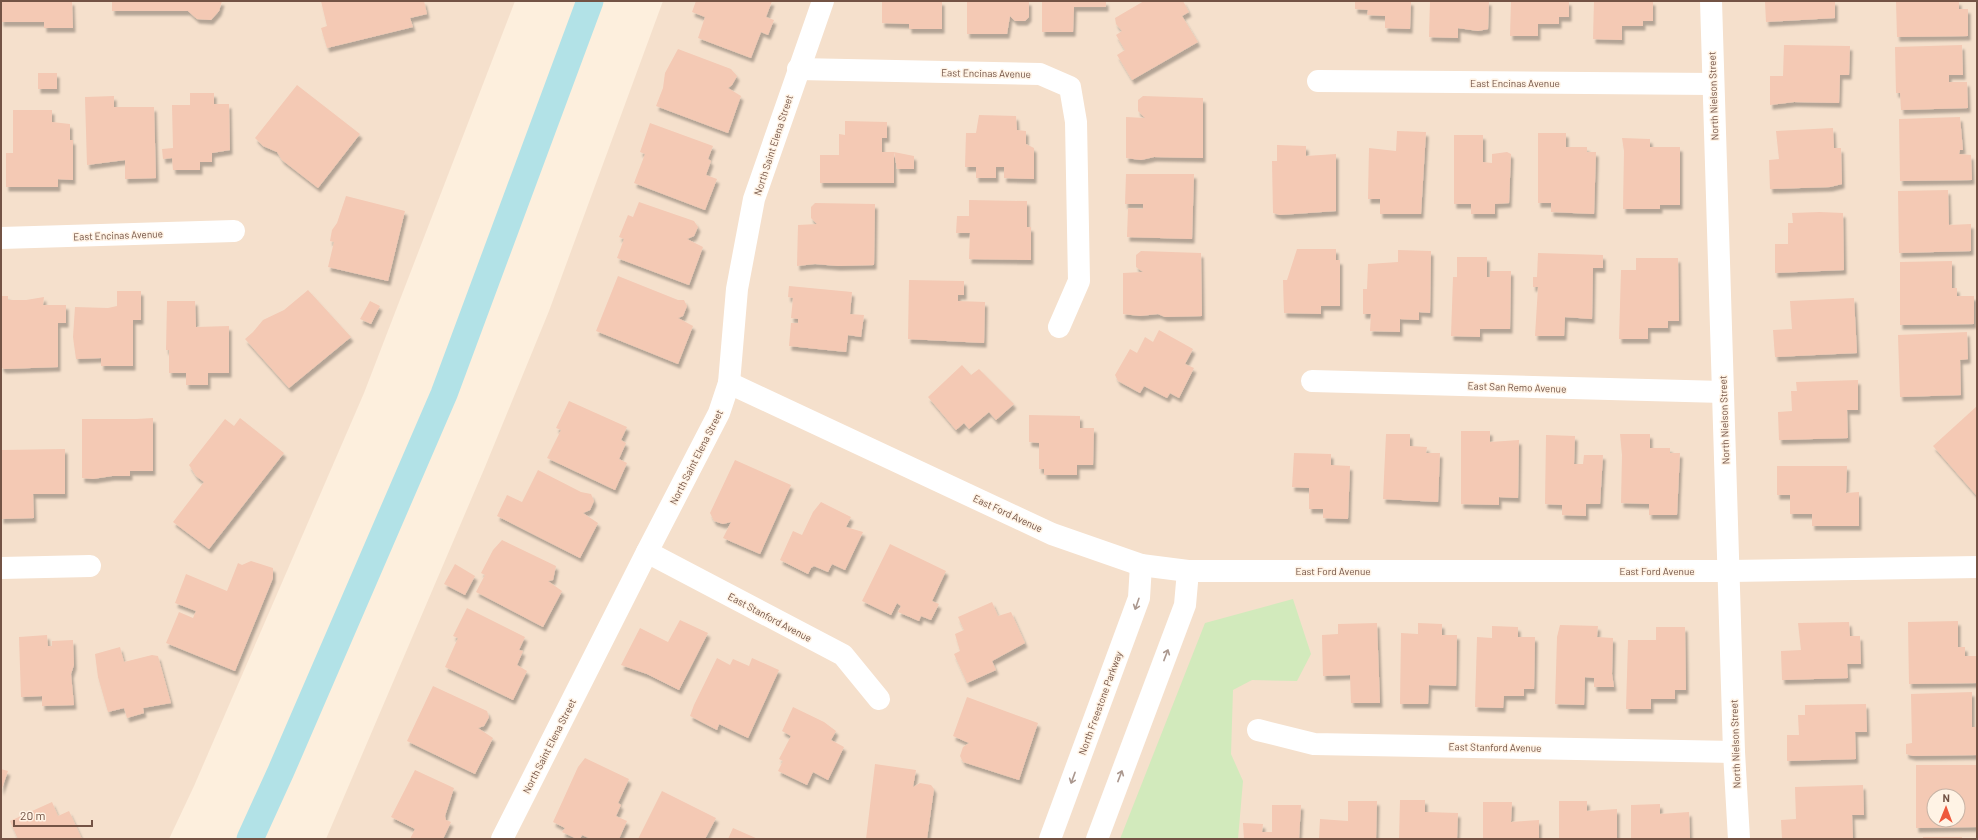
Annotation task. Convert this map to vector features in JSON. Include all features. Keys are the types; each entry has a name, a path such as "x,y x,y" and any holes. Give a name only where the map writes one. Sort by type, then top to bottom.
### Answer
{"street":[{"name":"North Saint Elena Street","path":"502,839 719,413 729,383 737,289 754,199 798,69 823,1"},
{"name":"North Nielson Street","path":"1711,1 1730,571 1734,752 1739,839"},
{"name":"East Encinas Avenue","path":"798,69 1040,74 1070,87 1076,122 1079,281 1059,327"},
{"name":"East Encinas Avenue","path":"1318,81 1713,84"},
{"name":"East Encinas Avenue","path":"1,238 234,231"},
{"name":"East San Remo Avenue","path":"1312,381 1723,392"},
{"name":"East Ford Avenue","path":"729,383 1052,534 1141,565 1188,571 1730,571 1977,567"},
{"name":"East Stanford Avenue","path":"647,552 843,655 879,699"},
{"name":"North Freestone Parkway","path":"1050,839 1139,598 1141,565"},
{"path":"1,568 90,566"},
{"path":"1097,839 1185,605 1188,571"},
{"name":"East Stanford Avenue","path":"1258,730 1314,744 1734,752"}],"shaded area":[{"path":"1,1 515,1 364,393 194,786 169,839 1,839"},
{"path":"663,1 1977,1 1977,839 326,839 485,467 549,311"}],"green space":[{"path":"1293,599 1311,654 1297,681 1252,680 1233,690 1231,754 1243,781 1238,839 1120,839 1205,623"}],"building":[{"path":"1,1 72,1 73,28 44,28 44,22 1,22"},
{"path":"112,1 222,1 219,11 211,20 197,19 188,11 112,11"},
{"path":"321,1 424,1 427,14 410,18 413,27 327,48 321,28 327,26"},
{"path":"696,1 772,1 766,17 774,20 768,35 761,32 751,58 698,38 705,17 692,12"},
{"path":"882,1 942,1 942,29 909,29 909,24 882,23"},
{"path":"967,1 1029,1 1029,17 1025,21 1015,21 1010,16 1007,34 967,34"},
{"path":"1042,1 1106,1 1106,7 1074,7 1073,32 1042,32"},
{"path":"1144,1 1183,1 1189,12 1182,16 1198,42 1132,80 1117,55 1125,50 1116,35 1122,31 1116,24 1115,18"},
{"path":"1355,1 1411,1 1410,29 1385,28 1385,16 1367,15 1368,10 1355,9"},
{"path":"1430,1 1489,1 1488,29 1478,31 1458,28 1458,38 1429,37"},
{"path":"1511,1 1569,1 1569,17 1559,17 1559,24 1538,24 1538,36 1510,36"},
{"path":"1594,1 1653,1 1653,21 1643,21 1643,26 1622,26 1622,40 1593,39"},
{"path":"1765,1 1835,1 1835,18 1766,22"},
{"path":"1896,1 1959,1 1959,9 1968,9 1968,36 1897,37"},
{"path":"1784,45 1850,46 1849,75 1840,75 1839,103 1794,102 1770,105 1770,76 1783,76"},
{"path":"1962,45 1963,75 1949,75 1949,82 1967,82 1968,108 1901,110 1900,93 1896,93 1895,47"},
{"path":"678,49 731,69 737,76 732,85 728,88 741,96 728,133 656,106 663,88 665,73"},
{"path":"38,73 57,73 57,89 38,89"},
{"path":"297,85 360,134 318,188 282,160 277,152 263,146 255,138"},
{"path":"190,93 214,93 214,104 229,104 230,150 212,153 212,162 200,162 200,170 173,170 172,158 163,159 162,149 173,148 172,105 190,105"},
{"path":"114,96 114,107 154,107 156,178 125,179 125,160 87,165 85,97"},
{"path":"1143,96 1203,98 1203,158 1154,157 1141,160 1126,158 1126,117 1145,118 1138,111 1138,100"},
{"path":"13,110 52,110 52,122 70,124 70,140 73,140 73,180 58,179 58,187 6,187 6,153 13,153"},
{"path":"979,115 1016,116 1017,130 1026,131 1026,144 1034,148 1034,179 1004,178 1004,167 996,167 996,178 976,178 976,167 965,167 966,133 976,133"},
{"path":"1960,117 1963,150 1960,150 1959,154 1971,155 1972,180 1900,181 1899,119"},
{"path":"845,121 887,122 887,138 882,138 882,152 894,152 894,183 820,183 820,155 839,155 839,134 845,135"},
{"path":"650,123 713,146 708,159 711,161 706,175 717,179 705,210 634,183 645,154 640,152"},
{"path":"1833,128 1834,148 1841,148 1842,184 1830,187 1770,189 1769,160 1779,159 1776,131"},
{"path":"1397,131 1426,132 1421,214 1380,214 1380,199 1368,199 1369,148 1396,151"},
{"path":"1538,133 1566,133 1566,147 1587,147 1587,152 1596,152 1594,214 1551,212 1551,203 1538,203"},
{"path":"1454,135 1483,135 1483,162 1492,163 1492,154 1507,152 1511,154 1509,203 1495,204 1495,214 1471,214 1471,204 1454,204"},
{"path":"1622,138 1650,139 1650,147 1680,147 1680,205 1660,205 1660,209 1623,209 1624,151"},
{"path":"1277,145 1306,146 1306,156 1336,154 1336,211 1280,215 1273,213 1272,161 1277,161"},
{"path":"894,152 914,156 914,169 897,169"},
{"path":"1126,174 1194,174 1192,239 1127,237 1128,208 1143,209 1143,204 1125,204"},
{"path":"1948,190 1949,225 1971,224 1971,251 1899,253 1898,191"},
{"path":"346,196 405,211 388,281 328,267 334,242 330,241 332,230 337,223"},
{"path":"969,200 1027,201 1027,227 1031,227 1031,260 969,259 970,233 956,233 957,216 969,216"},
{"path":"639,202 694,221 698,227 694,236 687,239 703,247 689,285 617,258 624,239 619,237 628,215 633,217"},
{"path":"815,203 875,204 874,265 838,266 815,264 797,266 798,225 817,224 811,218 811,207"},
{"path":"1792,213 1843,213 1844,270 1775,273 1775,244 1788,244 1788,223 1793,223"},
{"path":"1297,249 1336,249 1336,260 1340,260 1340,306 1321,306 1321,314 1284,313 1283,280 1287,280"},
{"path":"1398,250 1431,251 1430,313 1419,312 1419,320 1400,319 1400,332 1370,331 1371,314 1363,314 1363,289 1367,289 1368,264 1398,262"},
{"path":"1141,251 1201,253 1202,316 1165,317 1158,314 1140,316 1123,314 1123,273 1143,272 1136,267 1136,255"},
{"path":"1538,253 1603,255 1603,268 1593,268 1592,319 1565,317 1564,336 1535,336 1538,287 1533,287 1533,277 1537,277"},
{"path":"1457,257 1487,257 1487,277 1490,277 1490,271 1511,271 1510,329 1480,329 1480,337 1451,336 1453,277 1457,277"},
{"path":"1636,258 1678,258 1679,321 1668,321 1668,328 1648,328 1648,339 1619,339 1621,270 1636,270"},
{"path":"1952,261 1952,288 1957,288 1957,296 1974,296 1974,324 1900,325 1900,262"},
{"path":"618,276 678,300 684,300 687,306 683,316 678,318 693,326 678,364 596,331"},
{"path":"909,280 964,281 964,295 958,295 958,301 985,302 984,343 908,339"},
{"path":"789,286 852,292 850,314 864,315 861,337 848,335 846,352 789,346 791,323 798,323 798,319 791,318 793,298 788,297"},
{"path":"308,290 351,337 289,388 245,339 263,320 284,310"},
{"path":"117,291 141,291 141,320 133,320 133,366 101,366 101,358 76,359 73,337 75,307 108,308 117,306"},
{"path":"1,296 8,296 8,300 26,300 44,297 43,305 66,305 66,323 58,323 58,367 4,369 1,367"},
{"path":"1854,298 1857,353 1775,357 1773,330 1792,329 1790,301"},
{"path":"167,301 195,301 196,327 229,326 229,373 208,373 208,385 186,385 186,373 169,373 169,350 166,350"},
{"path":"370,301 380,306 371,324 360,319"},
{"path":"1159,330 1193,349 1185,364 1194,368 1179,398 1170,393 1167,398 1144,386 1140,393 1118,381 1115,375 1130,349 1137,353 1145,337 1153,342"},
{"path":"1967,332 1968,359 1960,360 1961,395 1900,397 1898,335"},
{"path":"962,365 971,375 979,369 1014,404 996,420 989,412 969,429 964,423 956,430 928,397"},
{"path":"1858,380 1858,410 1847,410 1848,438 1779,440 1778,412 1792,411 1791,391 1797,391 1796,382"},
{"path":"569,401 627,427 621,440 626,443 619,459 627,463 615,490 547,458 561,430 556,428"},
{"path":"1977,406 1977,496 1933,446"},
{"path":"1029,415 1080,416 1080,428 1094,428 1093,465 1077,465 1077,475 1044,475 1044,469 1039,469 1039,443 1029,442"},
{"path":"153,418 153,471 130,471 130,476 112,476 93,479 82,478 82,419"},
{"path":"240,418 284,453 209,549 173,522 204,482 196,476 189,465 225,419 234,426"},
{"path":"1461,431 1490,431 1490,442 1519,440 1518,498 1499,497 1499,505 1461,504"},
{"path":"1386,434 1410,434 1410,446 1427,447 1426,453 1440,453 1438,502 1383,499"},
{"path":"1620,434 1650,434 1650,448 1670,448 1670,453 1680,453 1677,515 1649,515 1649,504 1621,503 1622,455"},
{"path":"1546,435 1575,436 1574,464 1583,464 1584,455 1603,455 1600,504 1586,504 1586,516 1562,515 1562,505 1545,504"},
{"path":"65,449 65,494 33,494 34,518 1,519 1,450"},
{"path":"1294,453 1331,454 1331,465 1350,466 1348,519 1323,518 1323,509 1309,509 1309,488 1292,487"},
{"path":"735,460 791,485 760,554 723,538 731,522 723,524 714,521 710,513"},
{"path":"1777,466 1847,466 1846,493 1859,492 1859,526 1812,526 1812,514 1790,514 1790,495 1777,495"},
{"path":"538,470 581,492 591,494 594,501 590,510 583,513 598,523 580,558 497,516 507,495 522,502"},
{"path":"821,502 851,517 846,527 863,532 845,570 832,564 828,572 814,566 808,574 780,560 793,531 802,535 813,512"},
{"path":"502,540 556,566 553,580 548,581 562,591 543,627 476,592 485,575 481,573 493,550"},
{"path":"890,544 946,571 932,601 939,604 931,620 921,616 919,621 898,612 901,606 897,603 891,615 862,601"},
{"path":"251,561 273,568 273,578 235,671 166,643 179,612 193,618 196,611 175,603 186,574 227,591 238,563 242,565"},
{"path":"455,564 475,576 465,595 444,584"},
{"path":"992,602 998,616 1011,612 1025,643 992,661 996,670 967,683 954,654 960,651 955,634 964,630 958,617"},
{"path":"467,608 525,637 519,650 523,651 517,665 527,671 513,700 445,667 458,638 453,636"},
{"path":"680,620 708,633 679,690 647,674 621,665 640,628 668,642"},
{"path":"1958,621 1958,647 1965,647 1965,656 1977,656 1977,683 1909,684 1908,622"},
{"path":"1849,622 1850,636 1860,636 1861,664 1847,664 1848,678 1782,680 1781,651 1801,650 1798,623"},
{"path":"1377,623 1380,703 1351,703 1350,675 1323,676 1322,635 1338,634 1338,624"},
{"path":"1418,623 1442,624 1442,635 1457,635 1456,686 1429,685 1428,704 1400,704 1401,633 1418,634"},
{"path":"1560,625 1598,626 1597,637 1613,638 1612,674 1614,687 1594,687 1594,678 1585,677 1584,705 1555,704 1557,637"},
{"path":"1492,626 1518,627 1518,637 1535,637 1534,689 1524,689 1524,696 1504,696 1503,708 1475,707 1477,637 1492,638"},
{"path":"1656,627 1685,627 1686,690 1675,690 1675,699 1651,699 1651,709 1626,709 1628,640 1656,640"},
{"path":"47,635 48,646 52,646 52,641 73,640 74,665 71,674 74,705 42,706 42,696 21,697 19,637"},
{"path":"120,647 124,662 152,655 158,656 171,703 143,708 144,713 127,718 124,708 108,712 98,677 95,654"},
{"path":"717,658 730,665 733,659 749,666 752,658 779,670 748,738 719,724 717,730 690,716"},
{"path":"433,686 487,711 489,717 484,726 478,728 493,738 475,774 407,741"},
{"path":"1972,692 1972,727 1977,727 1977,755 1913,756 1906,754 1906,744 1912,743 1911,694"},
{"path":"967,697 1038,723 1019,780 963,762 960,756 963,747 969,743 953,736"},
{"path":"1866,704 1867,732 1855,732 1856,759 1787,761 1787,735 1799,735 1798,715 1805,715 1805,705"},
{"path":"793,707 824,722 836,731 831,740 844,747 828,780 813,772 807,785 778,771 783,761 779,759 791,736 782,731"},
{"path":"585,758 629,779 618,803 621,805 616,816 627,821 619,839 591,839 582,835 580,839 577,839 562,832 565,828 553,822 578,767"},
{"path":"875,764 916,770 913,787 920,783 931,785 934,789 927,839 866,839"},
{"path":"1916,765 1976,765 1977,827 1966,827 1966,788 1926,788 1926,828 1916,828"},
{"path":"1,769 8,771 1,791"},
{"path":"415,770 454,788 445,816 446,820 451,822 443,839 410,839 415,829 391,817"},
{"path":"1863,785 1864,815 1852,815 1853,839 1782,839 1781,820 1796,819 1795,787"},
{"path":"662,791 716,818 705,839 638,839"},
{"path":"1400,800 1425,800 1425,812 1458,813 1457,839 1399,839"},
{"path":"1348,801 1377,801 1376,839 1319,839 1320,819 1348,821"},
{"path":"1559,801 1587,801 1587,811 1617,809 1617,839 1559,839"},
{"path":"52,802 58,816 69,811 82,839 18,839 10,821"},
{"path":"1483,802 1512,802 1511,822 1539,820 1539,839 1483,839"},
{"path":"1660,804 1660,814 1689,812 1690,839 1631,839 1631,805"},
{"path":"1272,805 1301,805 1299,839 1244,839 1243,823 1263,824 1262,832 1272,832"},
{"path":"733,828 758,839 728,839"},
{"path":"1923,837 1962,837 1962,839 1923,839"}],"waterway":[{"path":"250,839 281,771 444,394 590,1"}]}
